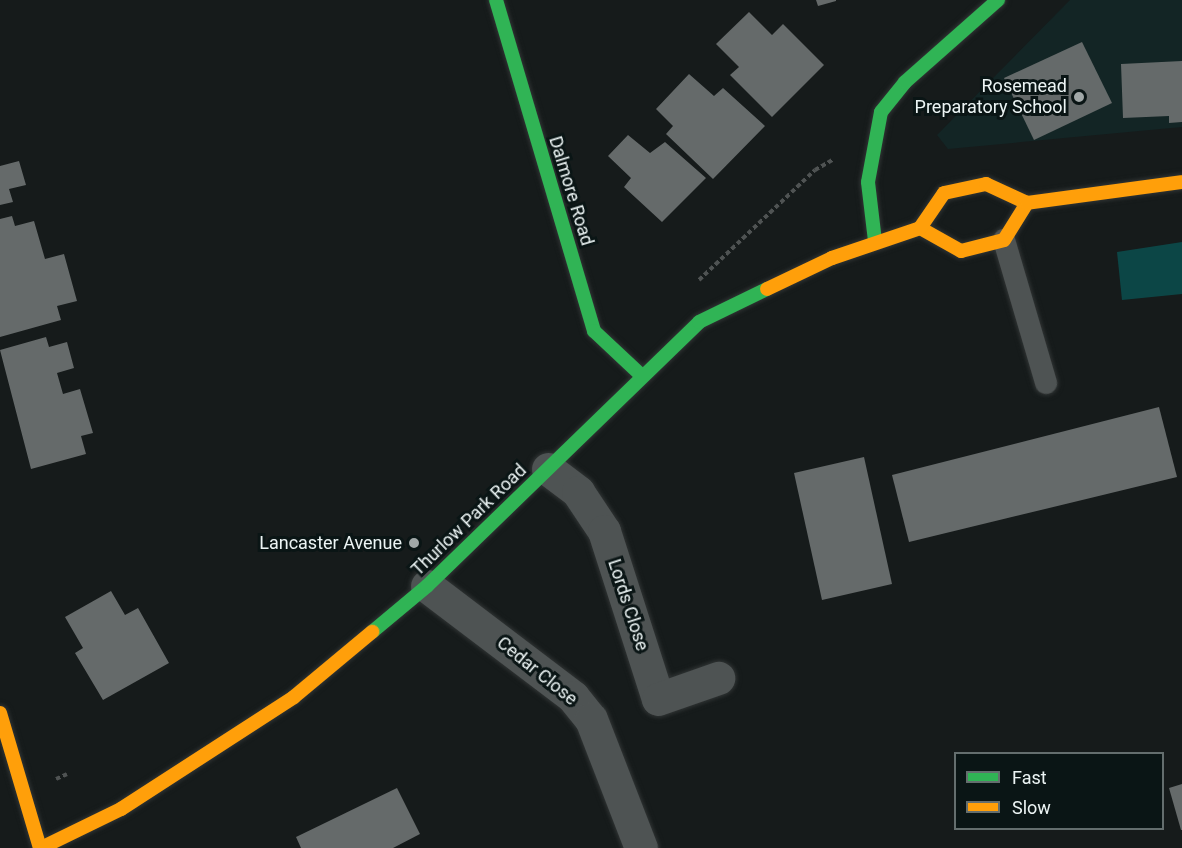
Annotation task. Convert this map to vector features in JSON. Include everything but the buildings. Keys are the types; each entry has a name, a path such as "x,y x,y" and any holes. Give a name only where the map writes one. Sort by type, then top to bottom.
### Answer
{"main road":[{"name":"Dalmore Road","path":"496,0 594,332 640,374"},
{"path":"875,241 867,193 869,157 881,112 897,90 998,0"},
{"path":"1027,204 1004,240 961,251 920,228 944,193 986,184 1027,204 1182,182"},
{"name":"Thurlow Park Road","path":"40,848 120,809 294,697 427,586 640,374 699,322 740,298 875,241 920,228"},
{"path":"0,713 40,848"}],"street":[{"name":"Lords Close","path":"548,468 578,492 604,531 658,699 718,678"},
{"name":"Cedar Close","path":"427,586 573,696 591,719 641,848"}],"lane":[{"path":"1004,240 1046,383"}],"path":[{"path":"699,322 698,281 726,251 815,170 841,155 869,157"}],"shaded area":[{"name":"Rosemead Preparatory School","path":"1070,0 1182,0 1182,127 948,149 937,135"},
{"path":"1182,242 1182,294 1122,300 1117,252"}],"traffic: fast":[{"path":"496,0 594,331 640,374"},
{"path":"875,241 868,182 881,112 905,82 998,0"},
{"path":"372,632 427,586 699,322 767,289"}],"traffic: slow":[{"path":"767,289 832,258 920,228 944,193 986,184 1027,203 1182,182"},
{"path":"920,228 961,251 1004,240 1027,203"},
{"path":"41,848 121,809 294,697 372,632"},
{"path":"0,713 40,848"}],"place":[{"name":"Rosemead Preparatory School","path":"1079,97"},
{"name":"Lancaster Avenue","path":"414,543"}]}
